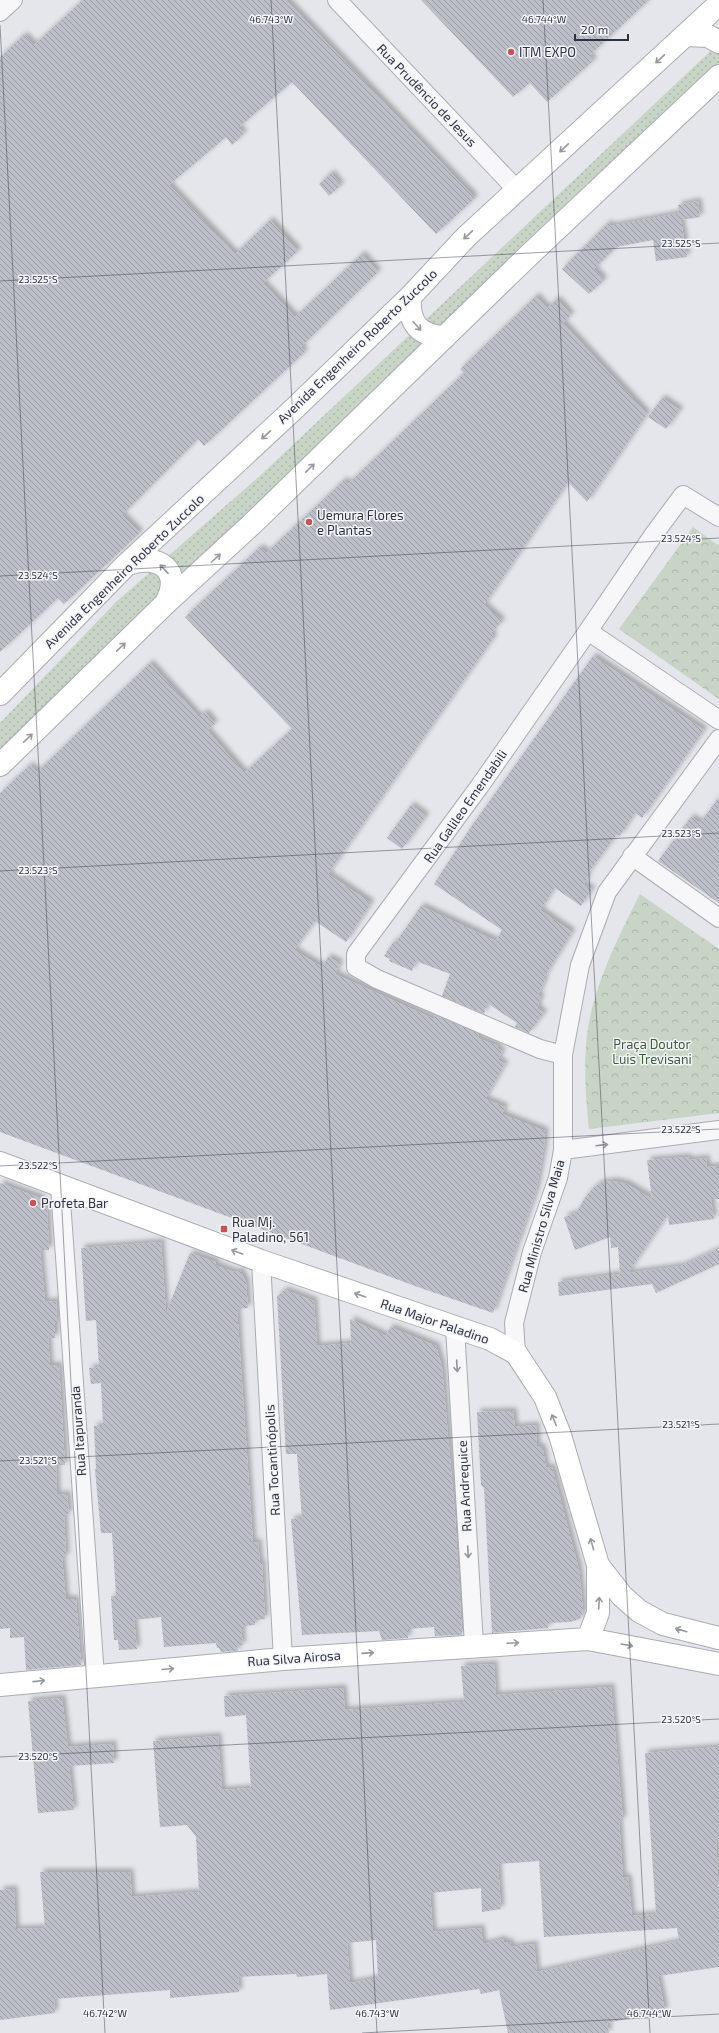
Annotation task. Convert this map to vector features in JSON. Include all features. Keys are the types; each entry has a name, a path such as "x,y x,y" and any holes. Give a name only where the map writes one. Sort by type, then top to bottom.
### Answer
{"street":[{"path":"0,12 13,0"},
{"name":"Rua Prudêncio de Jesus","path":"337,0 518,191"},
{"name":"Avenida Engenheiro Roberto Zuccolo","path":"0,694 127,564 296,407 410,297 466,237 518,191 719,4"},
{"path":"686,35 708,36 719,42"},
{"path":"0,765 166,603 252,524 445,337 719,76"},
{"path":"410,297 409,310 412,322 421,331 433,336 445,337"},
{"name":"Rua Galileo Emendabili","path":"563,1055 540,1049 390,985 356,967 356,954 436,846 588,631 654,534 683,495 719,517"},
{"path":"127,564 141,560 154,560 165,567 171,579 172,592 166,603"},
{"path":"588,631 719,720"},
{"name":"Rua Ministro Silva Maia","path":"516,1353 514,1323 532,1252 558,1178 563,1150 563,1055 580,965 607,892 719,738"},
{"path":"632,856 719,918"},
{"path":"563,1150 719,1130"},
{"name":"Rua Major Paladino","path":"0,1163 60,1187 260,1261 490,1339 516,1353 545,1397 560,1435 598,1565 622,1596 639,1611 663,1624 719,1638"},
{"name":"Rua Itapuranda","path":"60,1187 96,1676"},
{"name":"Rua Tocantinópolis","path":"260,1261 283,1659"},
{"path":"490,1339 514,1323"},
{"name":"Rua Andrequice","path":"455,1328 474,1645"},
{"path":"598,1565 598,1613 588,1639 719,1664"},
{"name":"Rua Silva Airosa","path":"0,1685 283,1659 474,1645 588,1639"},
{"path":"688,1658 719,1677"}],"green space":[{"path":"719,43 719,68 0,753 0,723 116,602 263,473"},
{"path":"693,527 719,546 719,699 619,629"},
{"name":"Praça Doutor Luis Trevisani","path":"640,894 719,949 719,1113 589,1129 585,1056 592,1007 598,987 614,948"}],"building":[{"path":"83,0 286,0 475,198 436,234 292,82 238,128 244,133 232,145 226,137 169,185 235,254 270,220 298,251 263,283 295,317 362,254 378,272 301,347 305,352 204,446 198,439 122,515 140,533 64,604 58,598 0,652 0,57 24,35 34,45"},
{"name":"ITM EXPO","path":"421,0 649,0 589,56 594,60 547,102 530,83 513,97"},
{"path":"331,173 341,185 329,196 319,184"},
{"path":"698,201 700,217 681,220 687,257 656,261 653,240 616,247 594,269 604,280 589,294 562,269 608,223 611,226 679,213 678,205"},
{"path":"536,296 547,308 557,299 571,315 563,323 647,414 587,502 568,482 484,605 502,621 491,633 494,637 328,874 371,903 346,942 315,921 294,950 322,967 328,957 340,963 335,974 434,1019 435,1015 479,1034 478,1038 498,1046 497,1048 502,1051 498,1060 505,1064 485,1099 505,1107 502,1114 545,1131 544,1147 536,1191 493,1313 415,1286 0,1132 0,793 30,765 37,772 150,663 199,717 205,712 215,724 207,730 244,773 292,729 185,617 260,547 266,553 344,480 348,484 464,373 460,369"},
{"path":"662,398 680,410 666,429 648,417"},
{"path":"593,656 704,730 642,818 635,813 620,836 617,834 586,876 588,878 583,885 592,889 581,906 555,888 540,910 572,932 543,979 545,980 538,995 541,997 537,1008 544,1013 529,1033 515,1027 517,1023 487,1003 484,1014 442,996 450,974 416,961 412,971 389,961 390,959 384,956 394,941 396,942 421,906 496,941 502,930 434,884 471,827"},
{"path":"719,797 719,903 658,861 691,817 700,823"},
{"path":"411,805 426,816 402,849 387,838"},
{"path":"688,1157 689,1160 706,1158 707,1167 719,1166 719,1199 711,1200 714,1219 669,1225 668,1214 628,1273 681,1266 719,1249 719,1264 656,1293 652,1284 559,1296 558,1282 620,1274 618,1247 611,1248 610,1237 575,1250 564,1217 576,1213 586,1196 594,1187 603,1182 615,1181 627,1184 652,1199 647,1160"},
{"path":"0,1183 40,1198 47,1207 49,1250 40,1250 45,1302 56,1301 57,1323 55,1323 55,1338 48,1338 50,1366 59,1365 65,1465 56,1465 57,1495 67,1494 69,1514 64,1515 66,1557 62,1557 66,1599 76,1599 81,1665 26,1670 24,1637 10,1638 10,1628 0,1629"},
{"path":"161,1242 166,1313 190,1253 216,1262 215,1265 234,1272 240,1271 246,1282 248,1308 237,1309 253,1543 258,1542 260,1563 262,1563 265,1619 255,1620 255,1625 243,1626 243,1630 241,1630 243,1645 237,1646 238,1651 221,1652 219,1648 217,1648 216,1643 164,1647 161,1617 134,1620 137,1649 119,1650 118,1640 114,1640 111,1596 116,1596 112,1533 101,1533 95,1470 94,1426 103,1426 101,1383 91,1384 89,1368 99,1367 96,1320 86,1321 81,1248"},
{"path":"285,1290 314,1301 317,1346 351,1343 350,1319 386,1336 390,1327 436,1346 442,1367 455,1515 462,1635 435,1636 434,1627 408,1629 408,1638 382,1640 379,1631 302,1635 291,1519 302,1518 297,1454 286,1454 277,1296"},
{"path":"513,1411 515,1427 536,1425 537,1447 541,1446 543,1450 546,1468 552,1467 579,1570 583,1611 580,1619 570,1622 548,1623 548,1628 492,1633 484,1488 481,1485 477,1412"},
{"path":"494,1664 496,1695 611,1687 623,1820 619,1820 623,1878 628,1877 632,1916 656,1914 645,1753 719,1747 719,1838 716,1838 719,1896 719,1967 658,1976 665,2011 607,2023 609,2033 508,2033 499,1990 481,1994 479,1989 330,2010 327,1974 297,1977 296,1974 238,1977 239,1992 170,1998 170,1990 54,1999 55,2013 0,2020 0,1890 14,1889 16,1929 45,1928 40,1872 130,1872 132,1897 199,1892 196,1837 187,1825 160,1827 153,1741 218,1736 222,1790 251,1788 246,1715 225,1717 224,1696 343,1688 345,1710 464,1702 461,1666","holes":["539,1861 544,1937 677,1928 679,1941 537,1972 534,1944 511,1947 510,1942 504,1942 503,1939 483,1944 481,1928 433,1932 430,1893 481,1888 482,1912 501,1909 498,1864","376,1940 378,1978 350,1983 347,1943"]},
{"path":"62,1698 68,1747 113,1744 114,1763 69,1766 74,1810 38,1813 28,1701"}],"place":[{"name":"ITM EXPO","path":"511,52"},
{"name":"Uemura Flores e Plantas","path":"309,522"},
{"name":"Profeta Bar","path":"33,1203"},
{"name":"Rua Mj. Paladino, 561","path":"224,1229"}]}
